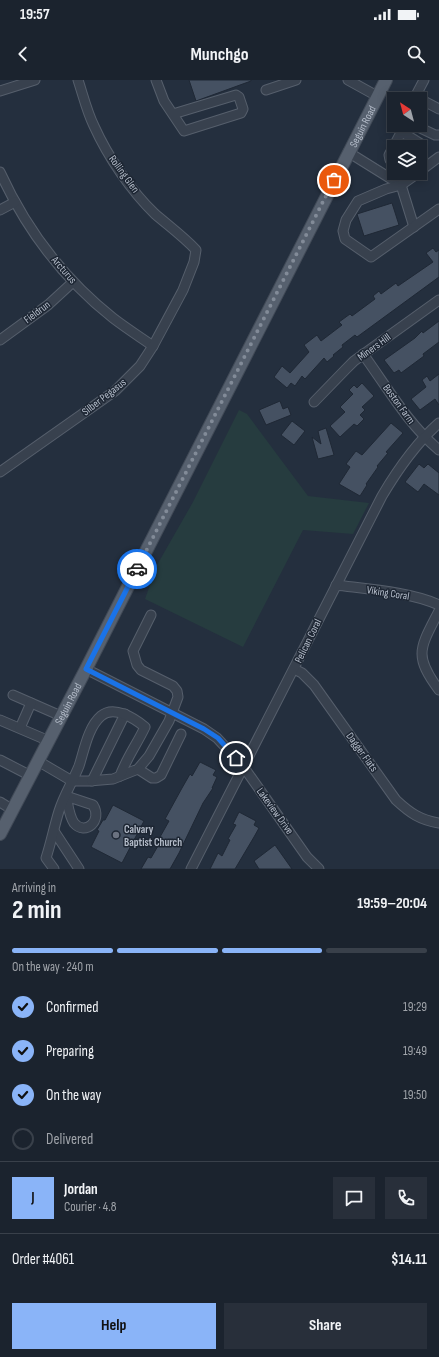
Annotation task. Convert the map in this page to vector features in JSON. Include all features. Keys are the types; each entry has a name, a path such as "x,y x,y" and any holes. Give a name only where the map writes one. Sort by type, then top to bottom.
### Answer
{"main road":[{"name":"Seguin Road","path":"0,834 62,716 386,80"}],"street":[{"path":"0,91 35,80"},
{"name":"Rolling Glen","path":"78,80 93,125 108,154 131,186 155,213 196,250"},
{"path":"156,80 164,101 184,131 241,113 243,109 239,97 236,95 173,114"},
{"path":"266,90 296,80"},
{"path":"348,80 377,96"},
{"path":"419,92 424,80"},
{"path":"427,103 439,110"},
{"path":"427,131 435,135 439,135"},
{"path":"407,132 416,140"},
{"path":"348,152 387,177"},
{"path":"427,166 439,158"},
{"path":"379,171 387,164"},
{"name":"Arcturus","path":"0,172 28,225 73,282 113,318 153,346"},
{"path":"392,180 401,185 414,227"},
{"path":"408,180 401,185 381,190 358,201 346,220 343,231 345,239 371,257 439,209"},
{"path":"0,210 15,202"},
{"name":"Silber Pegasus","path":"0,472 115,391 140,366 153,346 183,290 194,262 196,250"},
{"name":"Fieldrun","path":"0,340 48,305 73,282"},
{"name":"Miners Hill","path":"314,402 346,369 364,354 439,300"},
{"name":"Boston Farm","path":"364,354 410,419 424,436 439,450"},
{"name":"Pelican Coral","path":"191,869 385,490 404,461 424,436 439,424"},
{"name":"Viking Coral","path":"336,585 412,596 431,601 439,605"},
{"path":"439,611 424,640 422,656 425,669 439,690"},
{"path":"38,761 72,781 92,781 113,779 138,769 149,756 161,737 178,697 177,691 173,686 141,670 137,665 133,651 151,615"},
{"name":"Lakeview Drive","path":"86,669 204,729 218,738 243,766 307,857 319,869"},
{"name":"Dagger Flats","path":"294,669 314,685 396,800 415,816 430,822 439,823"},
{"path":"13,695 62,716"},
{"path":"20,728 31,703"},
{"path":"54,869 46,858 59,810 66,796 94,724 101,715 112,712 125,714 145,727 125,763 120,776"},
{"path":"92,781 125,714"},
{"path":"0,720 49,741"},
{"path":"138,769 152,778 156,778 161,775 181,734"},
{"path":"0,760 31,776"},
{"path":"0,802 13,810"},
{"path":"54,831 79,869"}],"green space":[{"path":"239,410 247,414 308,496 369,503 353,534 303,530 243,647 145,599 157,565 193,502"}],"building":[{"path":"189,80 251,80 251,81 196,101"},
{"path":"392,203 399,225 364,236 357,214"},
{"path":"433,248 436,252 439,250 439,277 357,337 355,335 342,345 343,347 327,362 324,358 305,379 302,376 295,386 291,383 287,388 274,377 282,366 290,373 309,352 304,345 317,335 321,341 342,325 339,322 350,314 352,316 375,299 373,296 379,291 381,294 396,283 398,286 433,262 426,253"},
{"path":"439,321 439,342 423,354 424,356 401,373 399,370 394,373 384,360 415,338 422,331 423,333"},
{"path":"439,374 439,405 435,399 420,410 411,399 426,387 422,380 427,376 430,381"},
{"path":"362,383 374,396 362,407 365,410 360,415 364,419 357,426 354,424 340,437 330,426 345,412 340,407 353,394 349,390 354,385 357,388"},
{"path":"280,401 283,409 288,407 291,415 266,425 259,410"},
{"path":"292,421 305,431 294,445 281,435"},
{"path":"391,423 403,433 386,452 388,453 377,466 378,467 366,484 367,485 360,496 339,484 350,467 346,464 356,451 362,455"},
{"path":"326,428 334,455 318,459 312,437 321,444 318,431"},
{"path":"419,464 424,468 428,464 439,473 439,495 424,484 418,492 405,482"},
{"path":"200,762 216,770 213,775 217,777 213,788 203,803 179,853 170,869 141,869 148,857 151,858 162,839 160,837 169,821 165,819 190,774 192,776"},
{"path":"113,805 144,821 122,863 91,847 99,831 97,830 103,820 105,820"},
{"path":"239,812 256,821 254,825 259,828 235,869 210,869 218,853 222,856 230,840 228,839 236,825 233,824"},
{"path":"275,845 292,869 259,869 254,861"}],"way so far":[{"path":"137,569 334,180"}],"place":[{"name":"Calvary Baptist Church","path":"116,835"}],"route":[{"path":"137,569 86,669 204,729 218,738 236,758"}]}
